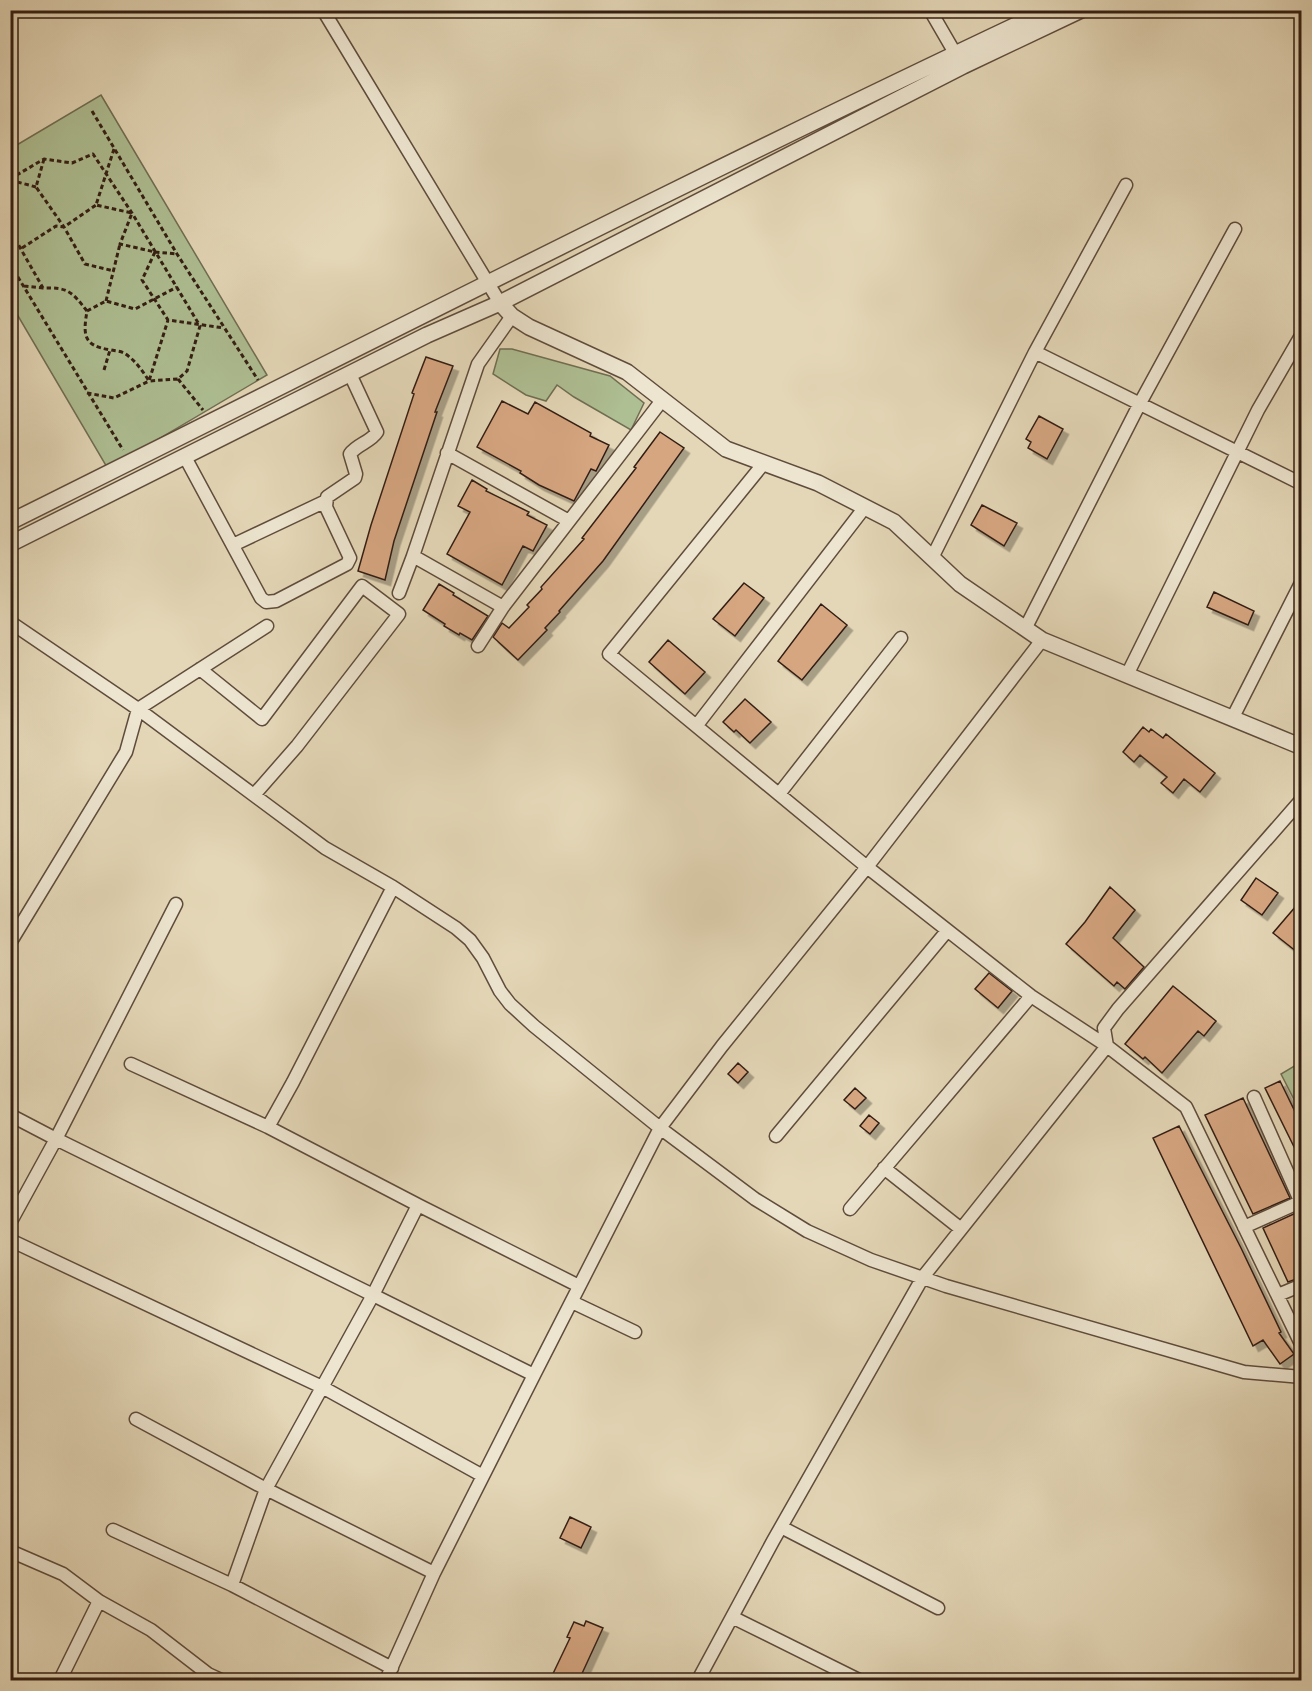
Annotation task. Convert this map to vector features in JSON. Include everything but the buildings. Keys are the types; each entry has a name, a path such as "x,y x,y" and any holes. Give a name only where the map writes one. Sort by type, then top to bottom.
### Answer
{"street":[{"path":"323,10 501,303 512,316 540,332 627,372 726,449 818,483 894,522 960,584 1042,640 1302,747"},
{"path":"930,10 959,60"},
{"path":"10,544 427,335 501,303 959,60 1048,10"},
{"path":"10,522 489,283 959,60 1081,10"},
{"path":"932,558 1035,352 1126,185"},
{"path":"1025,629 1139,405 1235,229"},
{"path":"399,593 478,364 512,316"},
{"path":"1126,675 1258,410 1302,334"},
{"path":"1035,352 1302,484"},
{"path":"185,457 261,598 266,602 276,601 347,564 350,558 326,507 326,501 327,497 355,478 350,454 354,448 377,432 350,374"},
{"path":"478,646 503,607 663,399"},
{"path":"447,453 569,521"},
{"path":"764,462 609,654 947,931 1031,996 1107,1046 1186,1107 1302,1346"},
{"path":"232,545 326,501"},
{"path":"697,725 866,507"},
{"path":"413,556 503,607"},
{"path":"1232,719 1302,581"},
{"path":"200,669 262,718 362,586 399,614 297,746 254,795"},
{"path":"10,622 138,710 325,848 393,888 470,940 510,1004 660,1128 754,1199 807,1231 871,1260 946,1286 1244,1372 1302,1377"},
{"path":"10,943 126,752 138,710 267,626"},
{"path":"779,794 900,638"},
{"path":"386,1680 434,1573 660,1128 722,1046 867,867 1042,640"},
{"path":"698,1680 781,1527 923,1277 1107,1046 1104,1028 1118,1009 1302,799"},
{"path":"268,1127 393,888"},
{"path":"10,1223 56,1139 176,904"},
{"path":"776,1136 947,931"},
{"path":"850,1209 1031,996"},
{"path":"131,1065 268,1127 579,1286"},
{"path":"1244,1227 1301,1203 1254,1097"},
{"path":"10,1115 534,1376"},
{"path":"884,1168 961,1229"},
{"path":"232,1585 266,1489 374,1295 418,1205"},
{"path":"10,1240 322,1387 483,1476"},
{"path":"1278,1295 1302,1285"},
{"path":"572,1302 635,1332"},
{"path":"136,1419 266,1489 434,1573"},
{"path":"781,1527 938,1608"},
{"path":"113,1530 232,1585 392,1668"},
{"path":"10,1551 63,1574 99,1601 151,1630 208,1674 221,1680"},
{"path":"60,1680 99,1601"},
{"path":"732,1617 859,1680"}],"path":[{"path":"92,111 177,254 258,380"},
{"path":"22,248 56,226 64,227 96,205 114,149"},
{"path":"10,180 44,159 72,163 93,154 108,173 200,326 186,371 178,379 149,381 114,398 87,393"},
{"path":"36,187 44,159"},
{"path":"10,180 36,187 64,227 85,264 114,271"},
{"path":"96,205 132,213"},
{"path":"106,301 120,244 132,213"},
{"path":"10,230 43,288"},
{"path":"120,244 155,252 177,254"},
{"path":"155,252 142,280 168,320 225,328"},
{"path":"10,264 128,457"},
{"path":"24,286 56,287 73,293 87,311 84,331 89,342 99,348 122,352 140,367 149,381"},
{"path":"87,311 106,301 135,309 177,287"},
{"path":"149,381 168,320"},
{"path":"104,370 110,350"},
{"path":"178,379 204,412"}],"green space":[{"path":"101,95 267,375 108,469 11,304 10,149"},
{"path":"500,349 512,349 610,376 644,403 631,430 557,385 546,401 526,395 493,374"},
{"path":"1301,1062 1301,1113 1281,1074"}]}
